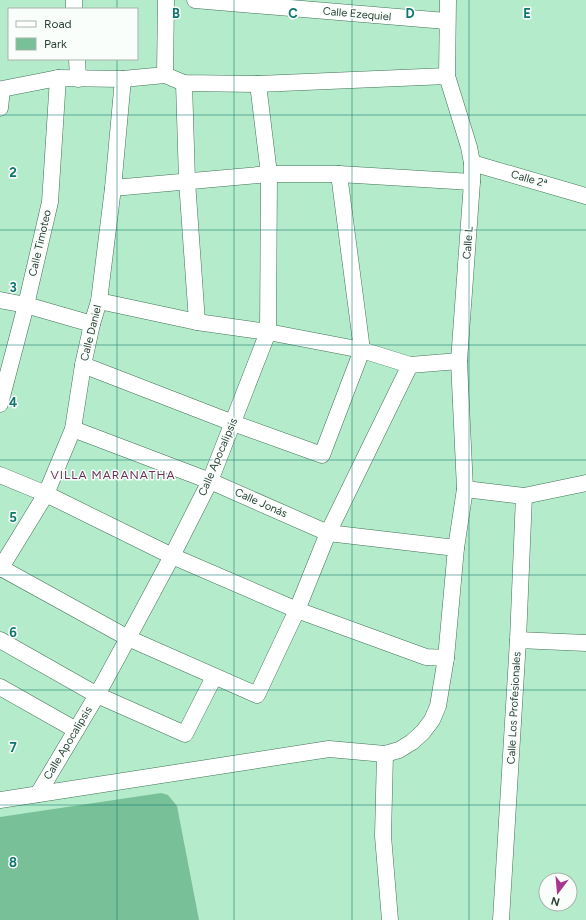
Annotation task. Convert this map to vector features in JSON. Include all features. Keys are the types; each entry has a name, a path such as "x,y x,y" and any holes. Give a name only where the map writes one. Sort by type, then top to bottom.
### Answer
{"street":[{"path":"165,75 166,0"},
{"name":"Calle Ezequiel","path":"195,0 446,21"},
{"name":"Calle L","path":"385,754 399,750 412,742 423,732 432,720 438,706 446,658 456,548 465,489 460,361 472,163 469,146 447,76 446,21 448,0"},
{"path":"77,60 78,79"},
{"path":"0,108 2,89 58,78 123,79 165,75 184,83 258,84 447,76"},
{"name":"Calle Timoteo","path":"0,404 26,305 50,202 58,78"},
{"name":"Calle Daniel","path":"0,568 46,494 73,428 83,365 92,324 100,301 113,188 123,79"},
{"path":"184,83 187,181 197,322"},
{"name":"Calle Apocalipsis","path":"38,794 97,695 172,556 210,481 268,332 269,174 258,84"},
{"name":"Calle 2ª","path":"472,163 586,196"},
{"path":"113,188 269,174 339,174 472,182"},
{"path":"83,365 233,423 322,454 362,350 339,174"},
{"path":"0,300 26,305 92,324"},
{"path":"100,301 197,322 268,332 362,350 410,365 460,361"},
{"path":"0,568 128,638 257,696 296,610 328,533 410,365"},
{"name":"Calle Jonás","path":"73,428 210,481 328,533 456,548"},
{"path":"0,475 46,494 172,556 296,610 426,658 446,658"},
{"path":"465,489 524,496 586,483"},
{"name":"Calle Los Profesionales","path":"501,920 518,640 524,496"},
{"path":"0,640 97,695 185,734 214,677"},
{"path":"518,640 586,643"},
{"path":"0,687 76,730"},
{"path":"0,800 329,749 385,754 383,836 390,920"}],"green space":[{"path":"161,793 168,795 177,806 199,920 0,920 0,817"}],"district":[{"name":"VILLA MARANATHA","path":"113,475"}]}
